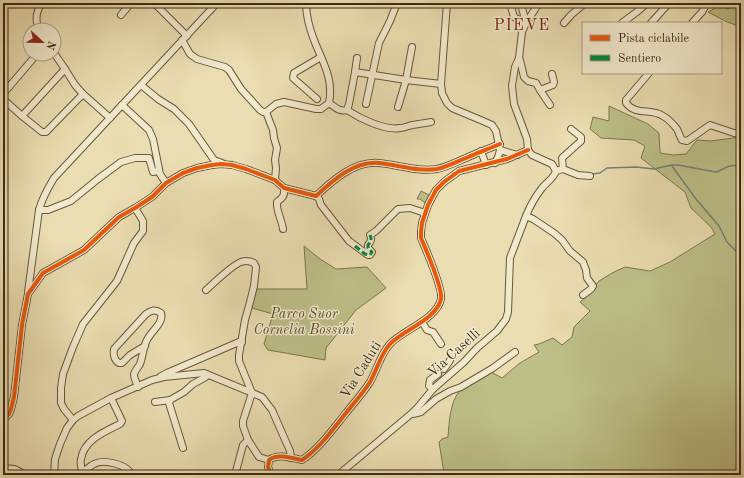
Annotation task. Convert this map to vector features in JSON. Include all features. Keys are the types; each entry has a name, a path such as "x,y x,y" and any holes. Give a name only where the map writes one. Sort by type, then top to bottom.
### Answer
{"street":[{"path":"36,22 36,15 39,6 42,3"},
{"path":"121,15 131,3"},
{"path":"154,3 187,36"},
{"path":"3,420 9,414 14,397 22,325 28,294 39,210 46,191 54,178 218,3"},
{"path":"266,112 276,104 284,102 316,109 321,109 329,103 331,94 330,84 325,66 306,17 306,3"},
{"path":"366,104 379,43 397,3"},
{"path":"447,3 441,84 442,92 447,103 452,108 492,125 496,131 500,147 495,163"},
{"path":"510,3 514,17 519,20 522,32"},
{"path":"522,3 526,23"},
{"path":"539,3 522,32 519,58 512,86 514,104 527,139 528,150 532,155 552,164 559,170 578,175 590,176"},
{"path":"564,24 585,3"},
{"path":"623,22 647,3"},
{"path":"652,22 669,3"},
{"path":"693,22 702,12 707,3"},
{"path":"182,40 190,54 197,59 225,67 229,70 241,89 260,110 266,112"},
{"path":"398,107 406,80 412,47"},
{"path":"317,99 293,78 294,73 321,57"},
{"path":"346,110 349,104 357,58"},
{"path":"519,58 524,77 528,81 536,83 550,104"},
{"path":"3,94 30,62"},
{"path":"60,62 75,85 83,94 110,118"},
{"path":"22,116 65,69"},
{"path":"355,72 441,84"},
{"path":"540,90 553,85 554,82 552,74"},
{"path":"648,74 626,100 626,103 632,109 662,115 672,123 682,140 687,141 710,125 741,134"},
{"path":"141,85 158,99 174,109 189,124 214,160 228,165"},
{"path":"3,100 42,132 46,132 83,94"},
{"path":"329,103 338,110 346,110 364,120 391,129 399,129 411,125 431,122"},
{"path":"122,105 149,130 153,139 159,171 166,183"},
{"path":"266,112 273,130 277,148 275,177 286,188 316,196 321,205 349,241 365,254 370,255 372,252 368,248 368,245 372,239 370,235 398,209 410,208 425,213"},
{"name":"Via Caselli","path":"338,475 411,414 433,389 497,331 506,319 508,312 510,258 531,203 542,187 559,170 562,158 581,141 581,137 571,129"},
{"path":"316,196 340,175 365,164 378,163 409,168 436,169 446,167 481,151 500,147 517,155"},
{"name":"Via Caduti","path":"269,460 272,457 278,456 302,460 311,455 368,384 389,345 398,337 422,322 434,312 438,306 441,298 440,289 420,232 428,205 436,190 459,171 495,163 528,150"},
{"path":"481,151 486,165"},
{"path":"39,210 48,210 71,201 121,162 135,158 149,158 153,172 159,171"},
{"path":"28,294 43,273 84,250 119,217 152,197 166,183 189,170 221,164 246,169 268,177 275,177"},
{"path":"283,229 277,202 282,199 286,188"},
{"path":"73,420 64,409 62,403 61,388 64,374 83,324 117,281 134,243 143,230 143,222 136,208"},
{"path":"526,216 554,233 562,240 570,251 583,262 587,278 592,286 591,289 583,295"},
{"path":"206,290 235,265 249,261 254,263 256,267 254,286 245,320 239,355 239,361 252,393 243,421 243,426 248,440 259,457 269,460 268,467 271,475"},
{"path":"31,268 43,273"},
{"path":"138,386 134,378 134,372 140,366 148,338 162,317 161,313 157,310 152,310 146,314 114,349 113,354 116,362 122,362 145,346"},
{"path":"422,322 427,330 433,332 441,344"},
{"path":"156,379 242,342"},
{"path":"411,414 421,412 436,399 461,387 516,352"},
{"path":"444,369 450,360"},
{"path":"54,475 55,459 58,449 67,428 78,416 111,398 152,380 164,377 204,374 262,397 272,410 290,451 291,458"},
{"path":"433,389 429,386 430,380 438,374"},
{"path":"155,402 170,400 208,375"},
{"path":"111,398 122,421 120,424 96,436 90,442 81,456 81,468 83,472 95,463 113,463 127,468 131,475"},
{"path":"170,400 169,403 184,448"},
{"path":"235,475 243,445 248,440"},
{"path":"3,469 13,468 21,472 23,475"}],"green space":[{"path":"740,3 741,27 708,12 721,5 728,9"},
{"path":"609,106 648,124 659,133 660,153 673,155 686,154 697,140 711,141 740,137 741,134 741,475 443,475 444,473 439,442 448,437 452,407 459,392 469,384 491,372 502,378 520,363 539,352 534,345 553,338 562,345 572,337 574,327 590,311 580,302 599,281 625,267 650,271 670,262 715,234 711,227 691,208 685,192 641,158 645,146 634,140 601,138 590,129 593,117 609,121"},
{"path":"421,191 429,195 425,203 420,199 417,199"},
{"name":"Parco Suor Cornelia Bossini","path":"304,246 320,259 336,269 367,267 386,288 356,310 326,348 325,360 268,350 264,344 273,314 252,308 255,289 307,289"}],"waterway":[{"path":"592,174 600,173 607,168 636,167 654,169 678,165 716,172 726,167 741,166"},
{"path":"672,166 696,199 719,226 727,242 741,256"}],"marked path":[{"path":"355,246 365,254 370,255 372,252 368,248 371,240 370,235"}],"cycle path":[{"path":"3,420 9,414 14,397 22,325 28,294 43,273 84,250 119,217 152,197 166,183 183,173 212,165 232,165 275,180 284,188 316,196 344,173 361,165 379,163 416,169 437,169 448,166 500,144"},
{"path":"271,475 268,467 269,460 272,458 280,456 302,460 320,445 367,386 390,344 427,318 438,306 441,299 441,294 434,269 421,238 422,223 428,205 436,190 459,171 507,159 528,150"}],"district":[{"name":"PIEVE","path":"522,26"}]}
